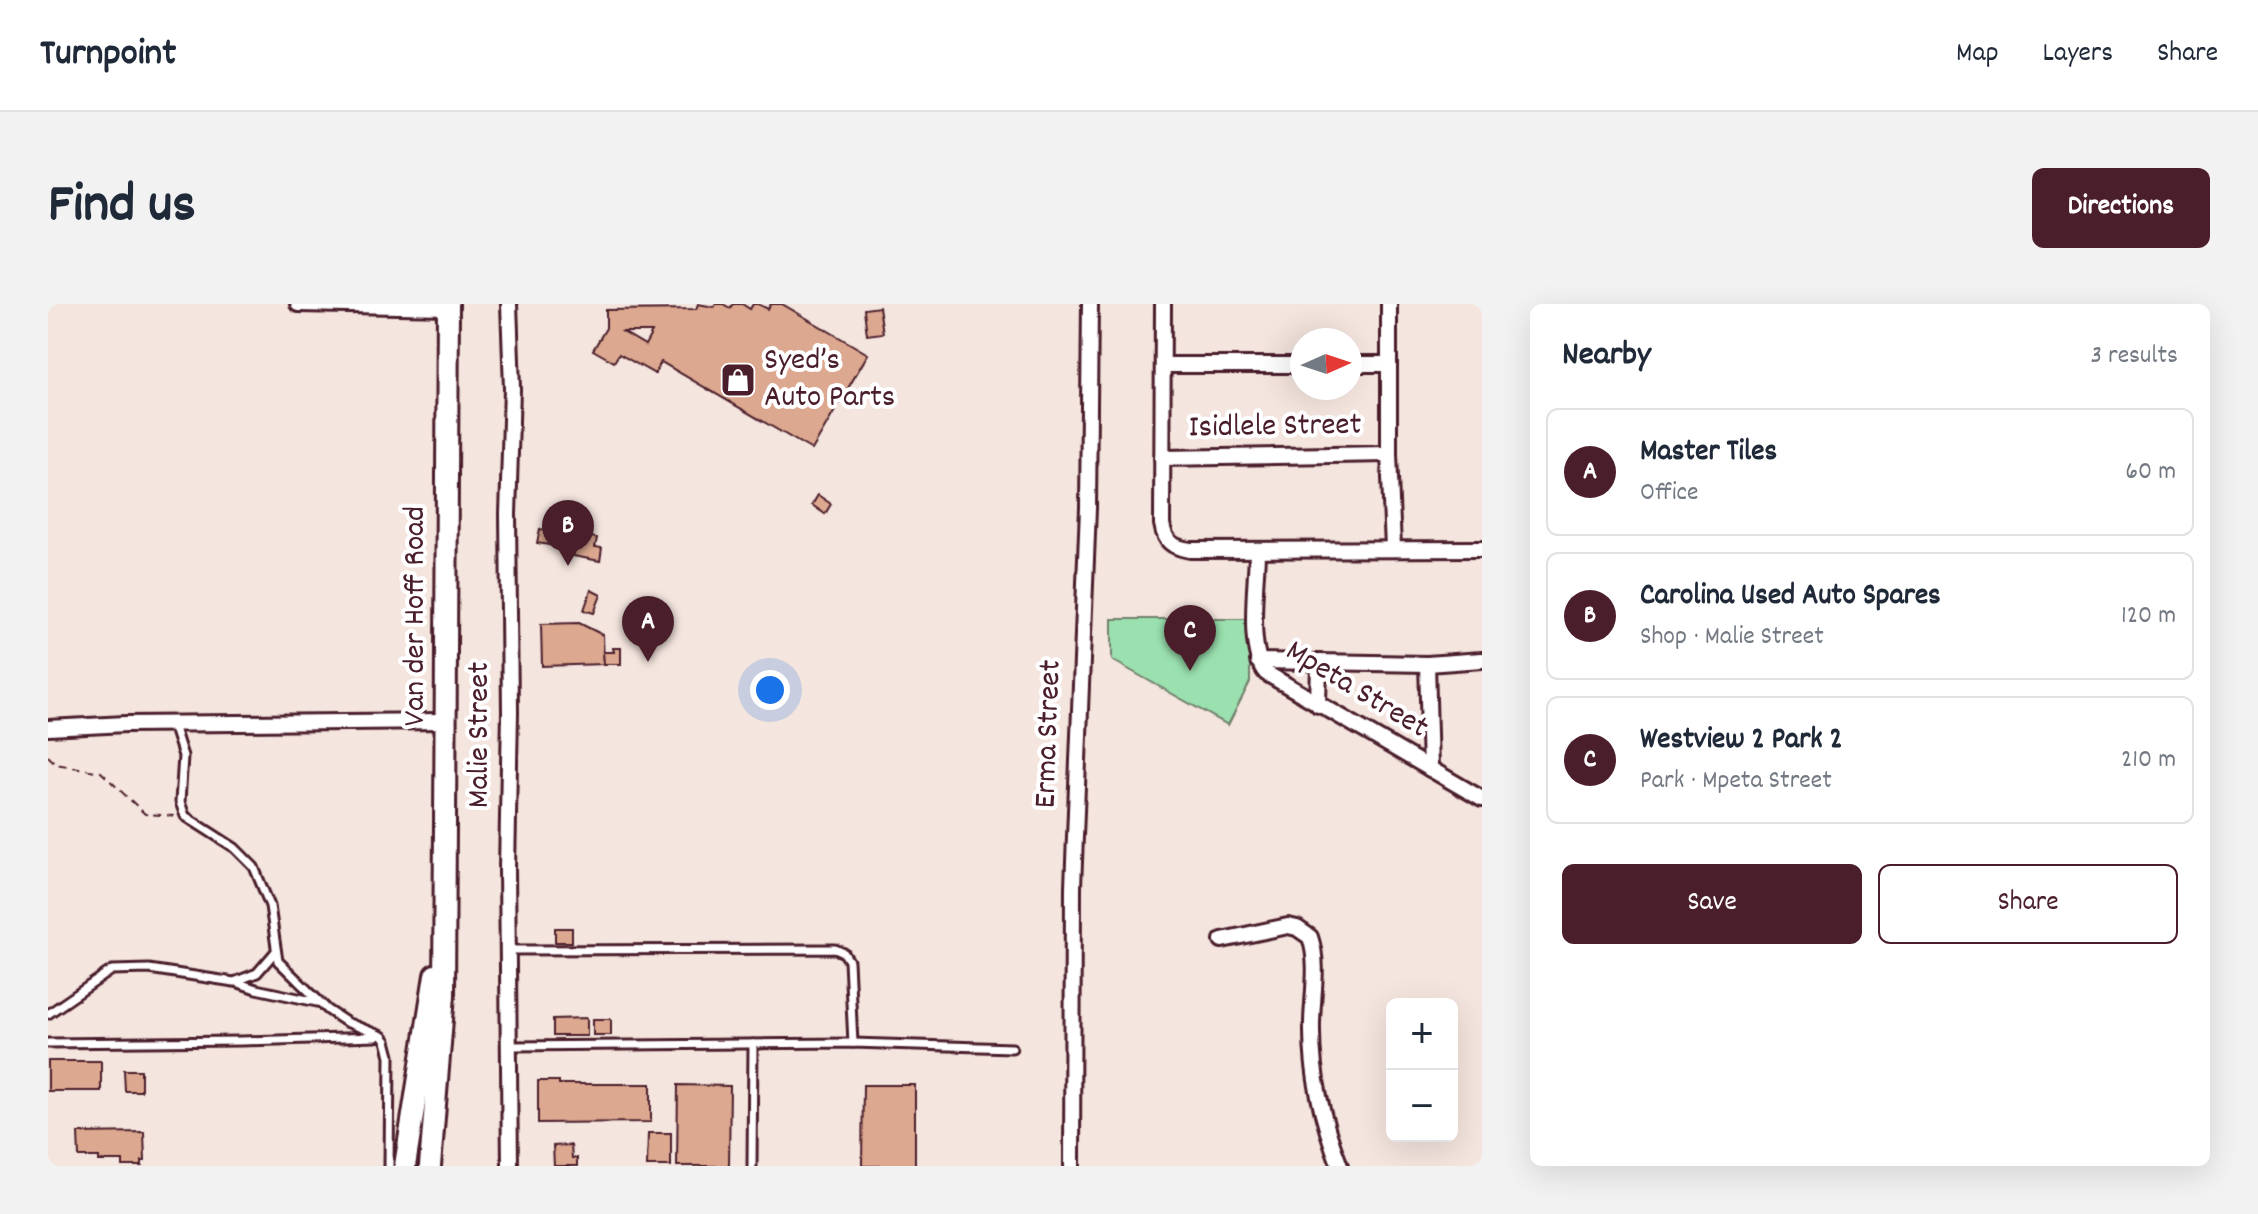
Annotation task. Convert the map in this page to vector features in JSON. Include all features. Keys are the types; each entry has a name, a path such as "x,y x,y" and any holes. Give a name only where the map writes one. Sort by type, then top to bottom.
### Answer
{"main road":[{"name":"Van der Hoff Road","path":"430,1166 441,1056 445,928 448,305"},
{"name":"Van der Hoff Road","path":"405,1166 430,998 445,928"}],"street":[{"path":"298,304 448,305"},
{"name":"Malie Street","path":"509,304 512,389 508,514 510,1166"},
{"name":"Erma Street","path":"1072,1166 1073,887 1088,508 1090,304"},
{"path":"1163,304 1162,524 1166,540 1171,545 1190,550 1482,549"},
{"path":"1389,304 1389,454 1393,548"},
{"path":"1362,364 1389,364"},
{"path":"1163,365 1290,365"},
{"name":"Isidlele Street","path":"1162,458 1389,454"},
{"name":"Mpeta Street","path":"1257,550 1255,642 1258,661 1266,673 1482,799"},
{"path":"1258,661 1427,664 1482,660"},
{"path":"1318,705 1319,662"},
{"path":"1427,664 1430,769"},
{"path":"48,728 126,724 446,721"},
{"path":"1222,940 1288,926 1310,937 1314,957 1313,1065 1320,1107 1340,1166"}],"lane":[{"path":"173,725 183,756 180,802 185,816 235,848 254,867 270,906 278,961 319,1002 346,1022 382,1036 386,1041 390,1056 389,1166"},
{"path":"508,950 835,949 844,953 849,961 853,1043"},
{"path":"234,982 257,973 276,951"},
{"path":"48,1014 112,970 149,969 234,982 319,1002"},
{"path":"48,1043 334,1040 382,1036"},
{"path":"509,1046 853,1043 1012,1048"},
{"path":"752,1166 753,1044"}],"path":[{"path":"48,756 56,764 101,772 145,814 185,816"}],"green space":[{"path":"1112,619 1250,619 1250,682 1228,725 1112,660"}],"building":[{"path":"698,304 714,307 723,304 730,308 733,304 742,304 750,309 753,304 758,304 768,309 771,304 782,304 868,354 812,450 661,362 655,374 619,354 614,362 593,350 606,328 606,310 696,309","holes":["623,332 652,332 645,345"]},
{"path":"879,307 883,333 867,335 864,309"},
{"path":"818,495 831,504 825,514 812,505"},
{"path":"540,529 552,531 550,545 537,543"},
{"path":"577,535 597,538 595,547 602,548 600,561 573,556"},
{"path":"591,590 601,595 594,613 584,610"},
{"path":"579,623 603,635 604,664 542,666 541,624"},
{"path":"613,648 621,648 621,664 604,664 603,652 614,652"},
{"path":"555,928 572,928 572,942 555,942"},
{"path":"587,1018 587,1036 553,1036 553,1019"},
{"path":"593,1019 611,1019 611,1035 593,1035"},
{"path":"48,1061 101,1061 101,1091 48,1091"},
{"path":"124,1070 141,1070 141,1091 125,1091"},
{"path":"538,1081 559,1081 559,1084 651,1084 651,1122 538,1123"},
{"path":"678,1085 730,1086 729,1166 677,1166"},
{"path":"863,1085 915,1085 915,1166 862,1166"},
{"path":"144,1132 145,1161 142,1161 142,1166 123,1166 123,1161 99,1161 99,1157 79,1157 78,1133"},
{"path":"648,1133 671,1133 671,1166 647,1166"},
{"path":"571,1145 572,1158 577,1158 577,1166 554,1166 553,1146"}],"place":[{"name":"Syed’s Auto Parts","path":"738,380"},
{"name":"Carolina Used Auto Spares","path":"568,566"},
{"name":"Master Tiles","path":"648,662"},
{"name":"Westview 2 Park 2","path":"1190,671"}]}
